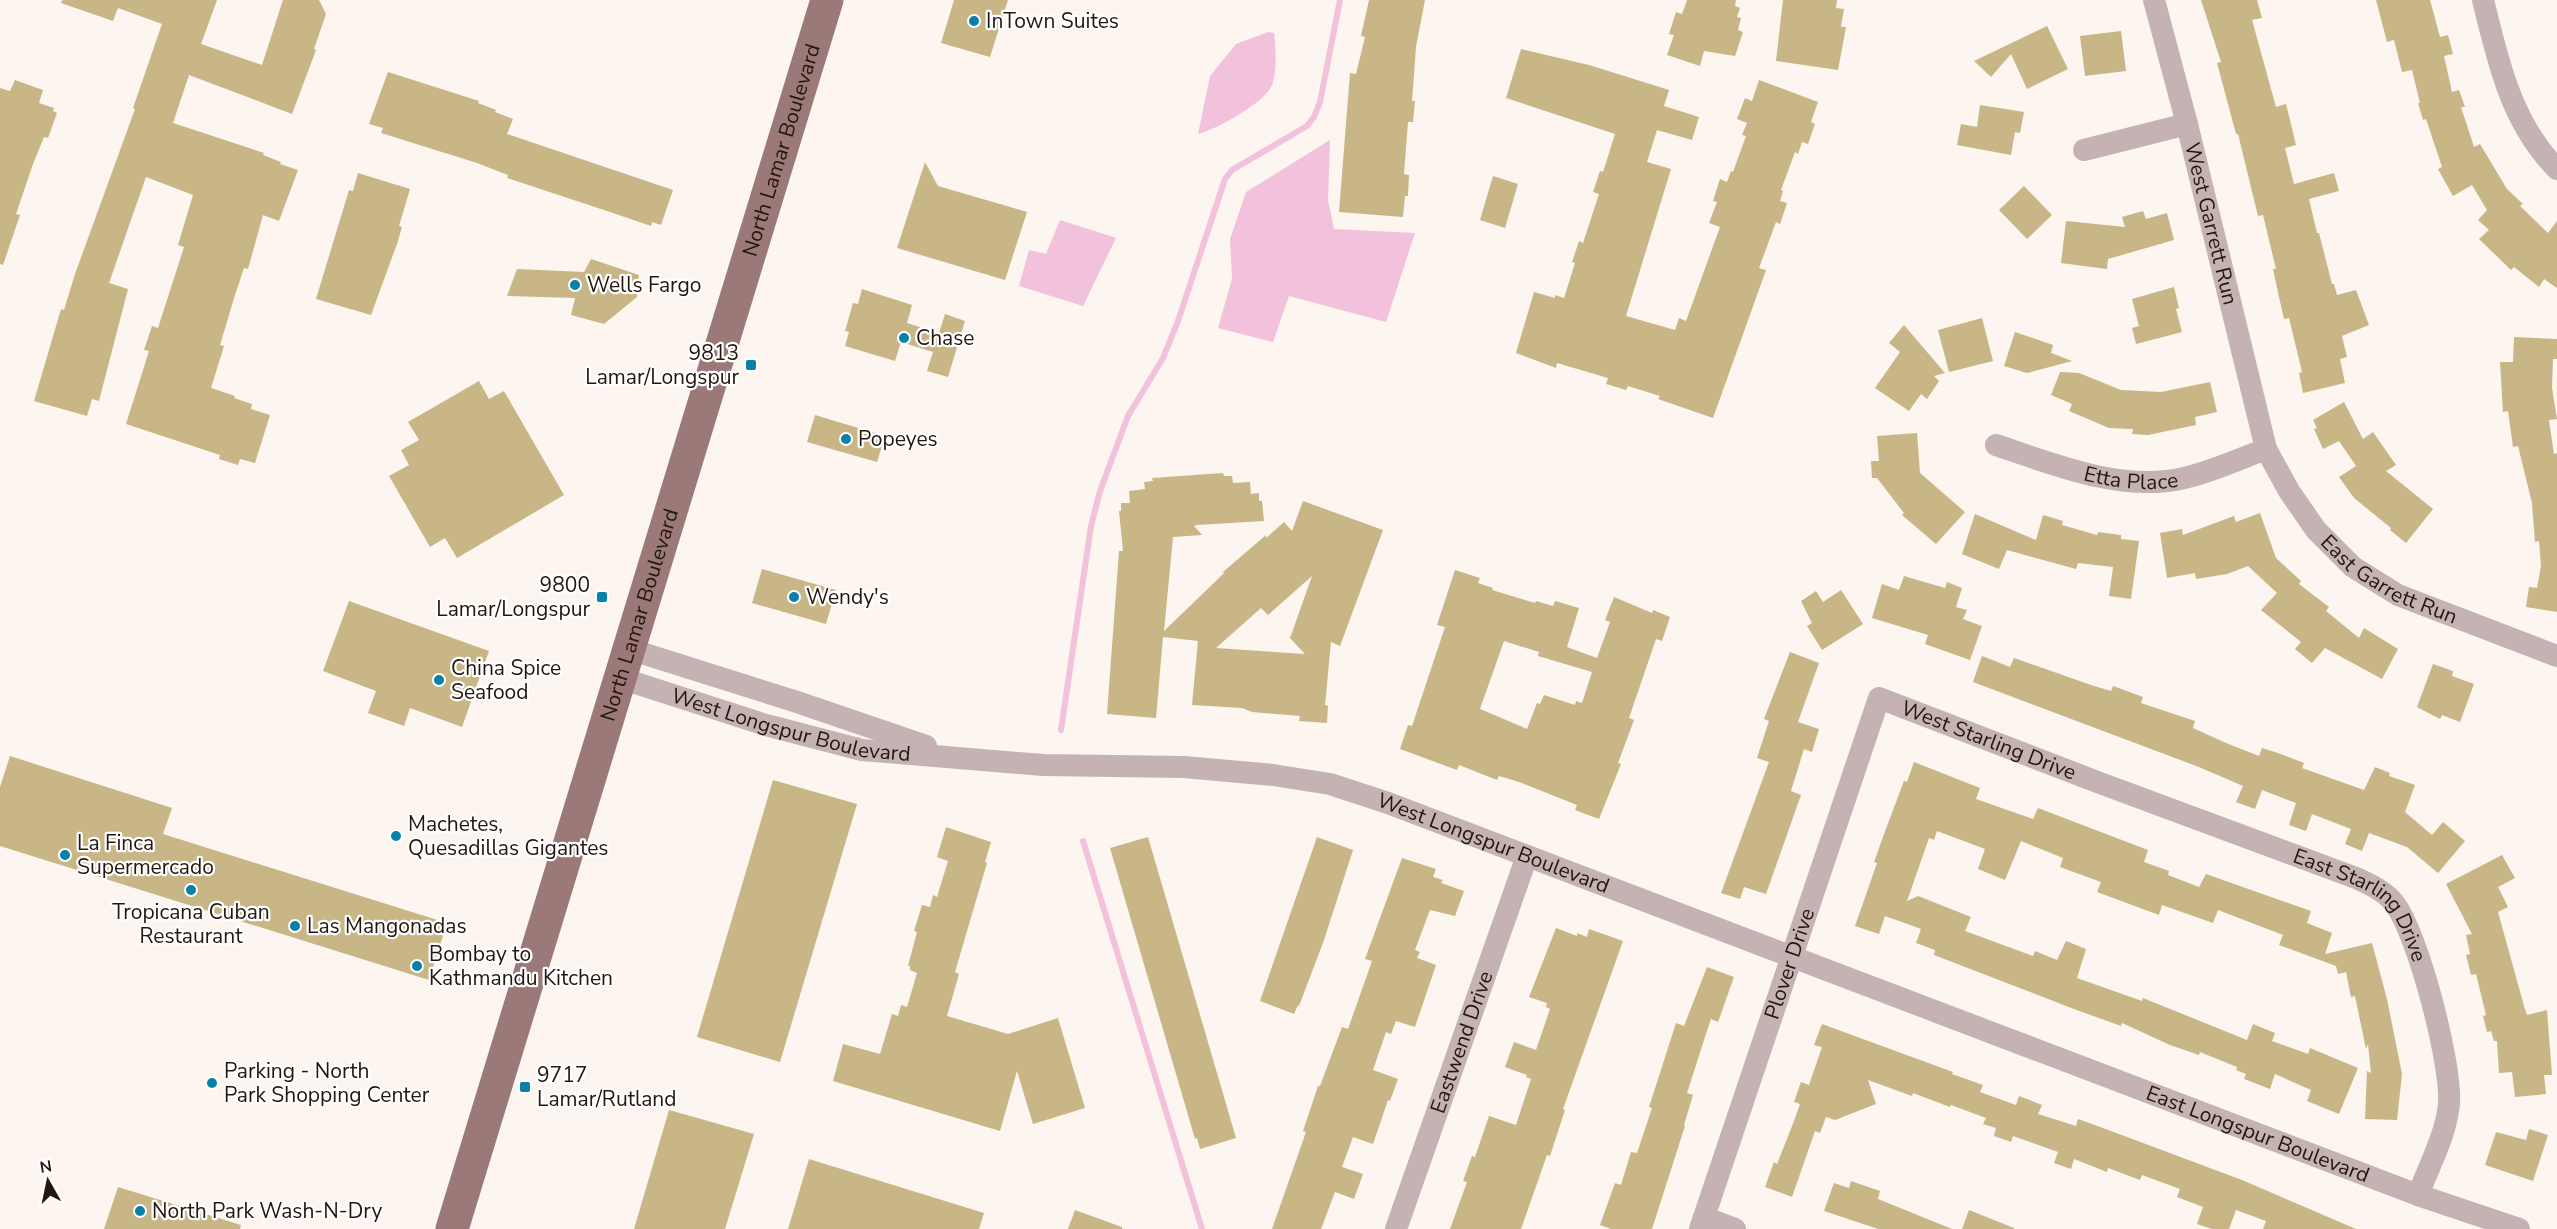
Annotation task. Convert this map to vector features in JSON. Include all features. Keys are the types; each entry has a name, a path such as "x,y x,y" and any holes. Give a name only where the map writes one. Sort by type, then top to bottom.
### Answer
{"main road":[{"name":"North Lamar Boulevard","path":"452,1229 827,0"}],"street":[{"name":"West Garrett Run","path":"2154,0 2187,124 2266,449"},
{"path":"2483,0 2500,69 2517,114 2540,152 2557,169"},
{"path":"2084,150 2187,124"},
{"name":"Etta Place","path":"1996,445 2082,474 2139,481 2182,479 2266,449"},
{"name":"East Garrett Run","path":"2266,449 2289,491 2316,530 2352,567 2398,595 2557,656"},
{"name":"West Longspur Boulevard","path":"625,664 766,725 862,750 1099,767 1184,767 1273,775 1330,784 1527,856 1997,1037"},
{"name":"West Longspur Boulevard","path":"625,664 965,758"},
{"name":"West Starling Drive","path":"1879,698 2100,783"},
{"name":"Plover Drive","path":"1702,1223 1879,698"},
{"name":"East Starling Drive","path":"2100,783 2356,878 2393,900 2406,921 2416,945 2448,1077 2449,1104 2442,1132 2418,1195"},
{"name":"Eastwend Drive","path":"1396,1229 1527,856"},
{"name":"East Longspur Boulevard","path":"1997,1037 2418,1195 2518,1229"},
{"path":"1702,1223 1734,1229"}],"shaded area":[{"path":"1268,32 1274,33 1276,59 1274,80 1268,92 1239,115 1198,134 1210,76 1236,44"},
{"path":"1330,140 1328,200 1334,229 1415,233 1386,322 1289,296 1273,342 1218,328 1232,279 1230,239 1246,192"},
{"path":"1060,220 1116,238 1083,306 1019,286 1029,250 1046,254"}],"building":[{"path":"62,0 217,0 201,44 262,65 283,0 319,0 326,14 314,49 316,50 292,114 189,75 173,123 264,153 263,155 281,162 280,164 298,170 279,221 263,215 248,269 244,268 235,295 220,345 224,346 211,388 235,396 234,398 252,404 251,409 270,415 255,463 240,459 238,465 219,459 220,455 126,424 149,351 144,350 152,326 158,328 184,247 178,245 193,195 146,177 109,283 128,289 99,401 92,399 87,416 34,401 61,309 64,310 135,109 133,108 162,24 118,8 113,21 61,3"},
{"name":"InTown Suites","path":"954,0 1008,0 990,57 941,43"},
{"path":"1369,0 1425,0 1416,47 1412,101 1415,101 1413,122 1408,122 1404,174 1409,175 1408,196 1405,196 1403,217 1339,212 1350,73 1356,74 1365,37 1361,36"},
{"path":"1687,0 1736,0 1735,6 1740,8 1737,17 1741,18 1738,30 1743,32 1735,56 1704,51 1700,66 1667,55 1674,35 1669,34 1676,12 1682,14"},
{"path":"1783,0 1837,0 1836,8 1844,9 1841,27 1846,27 1838,70 1776,61"},
{"path":"2201,0 2257,0 2262,18 2252,20 2276,107 2286,104 2296,145 2285,148 2294,184 2334,173 2339,191 2309,199 2317,233 2319,233 2337,295 2356,290 2369,325 2342,336 2347,357 2340,359 2345,383 2303,393 2299,373 2302,372 2289,318 2284,319 2273,269 2276,269 2263,215 2258,216 2238,134 2236,134 2217,63 2221,62"},
{"path":"2376,0 2430,0 2440,37 2448,35 2453,54 2444,56 2452,92 2459,90 2465,107 2461,107 2474,147 2480,144 2507,189 2523,204 2520,206 2548,233 2557,221 2557,288 2544,279 2539,287 2514,267 2511,270 2479,239 2489,230 2478,220 2487,210 2472,185 2453,196 2438,169 2442,167 2426,119 2423,120 2412,70 2402,72 2394,40 2387,42"},
{"path":"2047,26 2068,69 2027,89 2011,54 1991,77 1974,61"},
{"path":"2121,31 2126,71 2085,76 2080,36"},
{"path":"1521,49 1589,65 1669,90 1664,106 1699,117 1692,140 1657,130 1647,162 1671,169 1626,316 1675,330 1679,318 1686,321 1720,227 1709,223 1717,202 1713,201 1720,179 1727,182 1731,171 1733,172 1746,136 1742,135 1747,123 1737,119 1745,98 1752,101 1759,80 1818,102 1811,122 1815,124 1808,144 1802,142 1798,154 1795,152 1781,190 1783,191 1780,201 1787,203 1780,224 1776,222 1759,268 1766,270 1713,418 1658,399 1660,396 1628,386 1626,390 1606,384 1608,378 1557,363 1556,368 1516,353 1534,292 1564,298 1579,241 1583,243 1599,194 1593,192 1600,171 1603,172 1615,134 1506,98"},
{"path":"388,72 479,101 478,103 496,110 495,112 513,119 507,134 673,190 661,225 652,222 651,226 507,178 508,175 477,163 381,133 383,128 369,124"},
{"path":"15,80 43,90 39,103 54,108 53,111 57,113 48,138 44,137 33,164 16,214 20,215 3,265 0,264 0,88 10,91"},
{"path":"1980,105 2024,112 2020,133 2015,132 2011,155 1957,145 1961,124 1977,127"},
{"path":"925,162 938,186 1027,212 1005,280 897,248"},
{"path":"358,173 410,189 399,226 402,227 397,244 371,315 316,299 349,190 353,191"},
{"path":"1493,176 1518,184 1505,228 1480,220"},
{"path":"2024,186 2052,215 2027,239 1999,210"},
{"path":"2143,211 2146,219 2167,213 2174,240 2108,259 2107,269 2061,263 2066,221 2125,227 2122,217"},
{"name":"Wells Fargo","path":"591,259 639,275 637,297 604,324 571,315 575,298 507,296 517,269 584,272"},
{"path":"2174,287 2179,308 2176,309 2182,332 2136,344 2132,328 2139,326 2132,299"},
{"name":"Chase","path":"862,289 912,305 907,323 939,333 945,314 965,321 948,377 927,371 933,352 901,342 895,361 845,346 849,332 845,331 853,303 858,304"},
{"path":"1982,318 1993,361 1949,372 1938,330"},
{"path":"1904,325 1945,373 1934,376 1939,381 1927,399 1921,394 1909,411 1875,388 1900,352 1889,343"},
{"path":"2015,332 2053,345 2051,353 2072,361 2027,373 2004,366"},
{"path":"2514,337 2557,339 2557,359 2553,359 2552,388 2557,419 2549,420 2554,454 2557,453 2557,612 2526,607 2529,587 2537,588 2541,566 2539,541 2535,542 2532,503 2518,446 2513,447 2508,411 2503,412 2500,362 2513,362"},
{"path":"2060,372 2079,373 2121,390 2161,392 2210,382 2217,412 2195,417 2196,425 2148,435 2132,434 2133,429 2109,428 2069,411 2072,404 2051,395"},
{"path":"479,381 489,399 504,391 564,495 457,558 445,538 430,547 389,476 409,465 401,450 419,440 408,422"},
{"path":"2344,402 2363,439 2373,432 2396,465 2386,471 2433,509 2406,543 2354,498 2339,477 2356,466 2339,441 2323,449 2314,429 2317,428 2313,420"},
{"name":"Popeyes","path":"815,415 885,436 877,462 807,442"},
{"path":"1917,433 1920,473 1965,512 1936,544 1902,515 1904,513 1877,478 1872,478 1871,461 1879,461 1877,436"},
{"path":"1223,473 1224,476 1232,476 1233,483 1250,482 1251,494 1259,493 1259,501 1262,501 1264,521 1197,525 1194,526 1202,535 1173,537 1164,631 1223,572 1266,535 1266,538 1284,522 1292,531 1303,501 1383,530 1340,646 1331,642 1325,705 1328,706 1327,723 1299,721 1300,716 1252,712 1242,708 1192,705 1198,641 1163,637 1156,718 1107,714 1119,551 1123,551 1119,511 1121,511 1121,503 1130,503 1129,491 1145,489 1144,482 1153,481 1152,478","holes":["1312,576 1290,638 1305,654 1216,648 1261,608 1268,615"]},
{"path":"2260,513 2276,558 2301,581 2299,584 2329,607 2326,611 2359,638 2364,628 2398,649 2382,679 2325,648 2312,663 2295,649 2301,642 2261,610 2277,593 2248,566 2227,574 2196,579 2195,573 2167,578 2160,533 2182,529 2183,535 2234,516 2236,522"},
{"path":"1975,514 2036,540 2043,515 2063,521 2062,525 2097,535 2098,532 2121,535 2121,539 2139,541 2131,599 2109,596 2113,567 2078,563 2076,569 2007,550 1999,569 1962,554"},
{"name":"Wendy's","path":"762,569 836,590 826,624 752,603"},
{"path":"1455,570 1480,578 1478,583 1493,588 1492,590 1535,603 1536,601 1553,606 1555,601 1579,608 1567,647 1597,658 1610,622 1605,620 1614,597 1652,613 1653,610 1670,617 1662,641 1656,639 1629,718 1634,720 1618,763 1621,764 1599,819 1575,810 1577,805 1519,782 1499,776 1497,780 1459,765 1457,770 1400,749 1408,725 1412,726 1445,627 1437,625","holes":["1504,641 1539,652 1538,656 1592,672 1582,703 1576,701 1575,705 1544,695 1540,704 1537,703 1527,729 1480,709"]},
{"path":"1904,576 1945,588 1947,582 1962,588 1956,607 1967,610 1963,619 1982,626 1970,660 1925,644 1928,635 1872,618 1882,584 1899,590"},
{"path":"1841,590 1863,624 1822,650 1807,626 1812,623 1801,601 1816,591 1823,602"},
{"path":"349,601 489,651 462,727 410,708 404,726 368,713 376,691 323,671"},
{"path":"1790,652 1819,663 1798,722 1819,729 1812,752 1804,749 1791,791 1801,795 1766,894 1744,887 1740,899 1721,893 1769,762 1757,758 1769,721 1764,719"},
{"path":"1982,656 2010,667 2014,658 2111,691 2113,686 2143,697 2141,703 2195,721 2193,728 2226,743 2259,756 2262,748 2278,753 2304,763 2302,768 2364,790 2375,767 2390,773 2389,776 2415,785 2405,812 2432,835 2443,822 2465,841 2438,873 2407,847 2369,833 2362,851 2345,844 2351,829 2312,814 2306,831 2289,825 2296,803 2262,790 2255,809 2236,802 2243,786 2199,767 1973,682"},
{"path":"2433,664 2453,671 2452,676 2474,684 2460,722 2442,715 2440,719 2417,707"},
{"path":"10,756 172,808 163,834 447,923 429,980 0,846 0,787"},
{"path":"1914,762 1980,788 1976,799 2033,819 2038,808 2148,850 2144,862 2169,871 2168,875 2199,887 2206,874 2311,911 2307,923 2332,933 2325,954 2372,943 2387,999 2402,1074 2397,1120 2365,1119 2367,1071 2371,1073 2368,1044 2366,1049 2355,996 2351,997 2346,972 2338,974 2336,966 2279,945 2283,935 2218,910 2213,923 2162,905 2159,915 2097,892 2101,882 2060,867 2063,858 2021,841 2005,880 1978,869 1985,849 1937,831 1934,840 1929,838 1907,901 1918,896 1971,917 1965,931 2033,956 2035,951 2057,960 2066,941 2086,949 2077,978 2142,1001 2143,998 2247,1040 2253,1024 2275,1033 2272,1041 2308,1054 2310,1048 2358,1068 2339,1114 2307,1101 2311,1090 2275,1074 2270,1089 2244,1079 2246,1074 2236,1070 2237,1067 2200,1052 2199,1055 2170,1045 2122,1023 2121,1026 1934,955 1935,950 1916,943 1921,929 1885,916 1879,934 1855,926 1877,863 1874,862 1884,834 1904,781 1907,782"},
{"path":"773,780 857,804 780,1062 697,1037"},
{"path":"946,827 991,842 955,972 959,974 947,1016 1008,1034 1058,1018 1085,1108 1033,1124 1017,1071 1000,1131 833,1081 843,1044 880,1054 892,1014 898,1016 901,1005 907,1007 917,973 910,970 908,966 917,932 914,931 922,905 930,907 933,895 937,897 948,861 937,857"},
{"path":"1148,837 1236,1138 1200,1149 1197,1138 1195,1139 1110,848"},
{"path":"1317,837 1353,850 1324,940 1294,1014 1260,1001"},
{"path":"2502,855 2515,878 2498,887 2508,907 2498,912 2524,1006 2527,1015 2547,1010 2552,1075 2544,1075 2546,1094 2515,1097 2512,1072 2499,1073 2497,1041 2494,1041 2491,1031 2487,1032 2483,1016 2486,1015 2476,974 2471,975 2466,955 2470,954 2466,935 2472,934 2446,884"},
{"path":"1402,858 1436,869 1433,877 1443,880 1441,883 1464,891 1455,916 1430,910 1415,950 1420,952 1417,958 1436,965 1415,1027 1396,1021 1391,1034 1386,1032 1373,1070 1398,1079 1373,1144 1353,1137 1342,1167 1363,1174 1354,1199 1335,1192 1321,1229 1272,1229 1306,1132 1303,1131 1318,1086 1320,1086 1342,1027 1348,1029 1372,961 1365,959"},
{"path":"1556,928 1577,936 1577,933 1587,937 1589,929 1623,941 1563,1109 1565,1110 1550,1156 1547,1155 1521,1229 1450,1229 1467,1182 1463,1181 1472,1156 1475,1157 1489,1116 1516,1125 1531,1079 1526,1077 1527,1075 1505,1067 1514,1042 1536,1050 1550,1009 1546,1007 1547,1003 1529,997"},
{"path":"1707,967 1734,977 1718,1022 1711,1019 1705,1037 1687,1093 1693,1095 1685,1126 1652,1229 1611,1229 1600,1225 1615,1183 1621,1185 1631,1152 1637,1153 1676,1023 1684,1026"},
{"path":"1822,1024 1953,1072 1952,1074 1983,1085 1980,1092 2016,1105 2019,1096 2042,1105 2038,1114 2076,1126 2078,1119 2103,1128 2242,1180 2356,1229 2263,1229 2266,1221 2236,1210 2229,1229 2212,1229 2197,1224 2203,1207 2177,1197 2180,1189 2142,1175 2140,1180 2108,1168 2107,1172 2074,1159 2071,1169 2054,1163 2058,1152 2013,1136 2011,1142 1994,1136 1996,1128 1983,1124 1986,1118 1868,1080 1876,1104 1835,1120 1826,1117 1820,1133 1815,1131 1792,1197 1765,1187 1774,1162 1777,1164 1800,1104 1794,1102 1801,1082 1809,1085 1822,1047 1814,1045"},
{"path":"669,1110 754,1134 725,1229 634,1229"},
{"path":"2529,1129 2548,1135 2533,1181 2485,1165 2496,1132 2526,1140"},
{"path":"809,1159 984,1213 979,1229 788,1229"},
{"path":"1851,1181 1880,1191 1878,1199 1952,1229 1878,1229 1824,1211 1834,1183 1849,1188"},
{"path":"118,1187 241,1225 240,1229 104,1229"},
{"path":"1075,1210 1122,1227 1122,1229 1068,1229"},
{"path":"1969,1210 2014,1228 2014,1229 1962,1229"}],"waterway":[{"path":"1061,730 1091,526 1100,491 1128,416 1163,358 1178,321 1225,179 1232,170 1307,126 1314,117 1320,102 1340,0"},
{"path":"1083,841 1202,1229"}],"place":[{"name":"InTown Suites","path":"974,21"},
{"name":"Wells Fargo","path":"575,285"},
{"name":"Chase","path":"904,338"},
{"name":"9813 Lamar/Longspur","path":"751,365"},
{"name":"Popeyes","path":"846,439"},
{"name":"9800 Lamar/Longspur","path":"602,597"},
{"name":"Wendy's","path":"794,597"},
{"name":"China Spice Seafood","path":"439,680"},
{"name":"Machetes, Quesadillas Gigantes","path":"396,836"},
{"name":"La Finca Supermercado","path":"65,855"},
{"name":"Tropicana Cuban Restaurant","path":"191,890"},
{"name":"Las Mangonadas","path":"295,926"},
{"name":"Bombay to Kathmandu Kitchen","path":"417,966"},
{"name":"Parking - North Park Shopping Center","path":"212,1083"},
{"name":"9717 Lamar/Rutland","path":"525,1087"},
{"name":"North Park Wash-N-Dry","path":"140,1211"}]}
